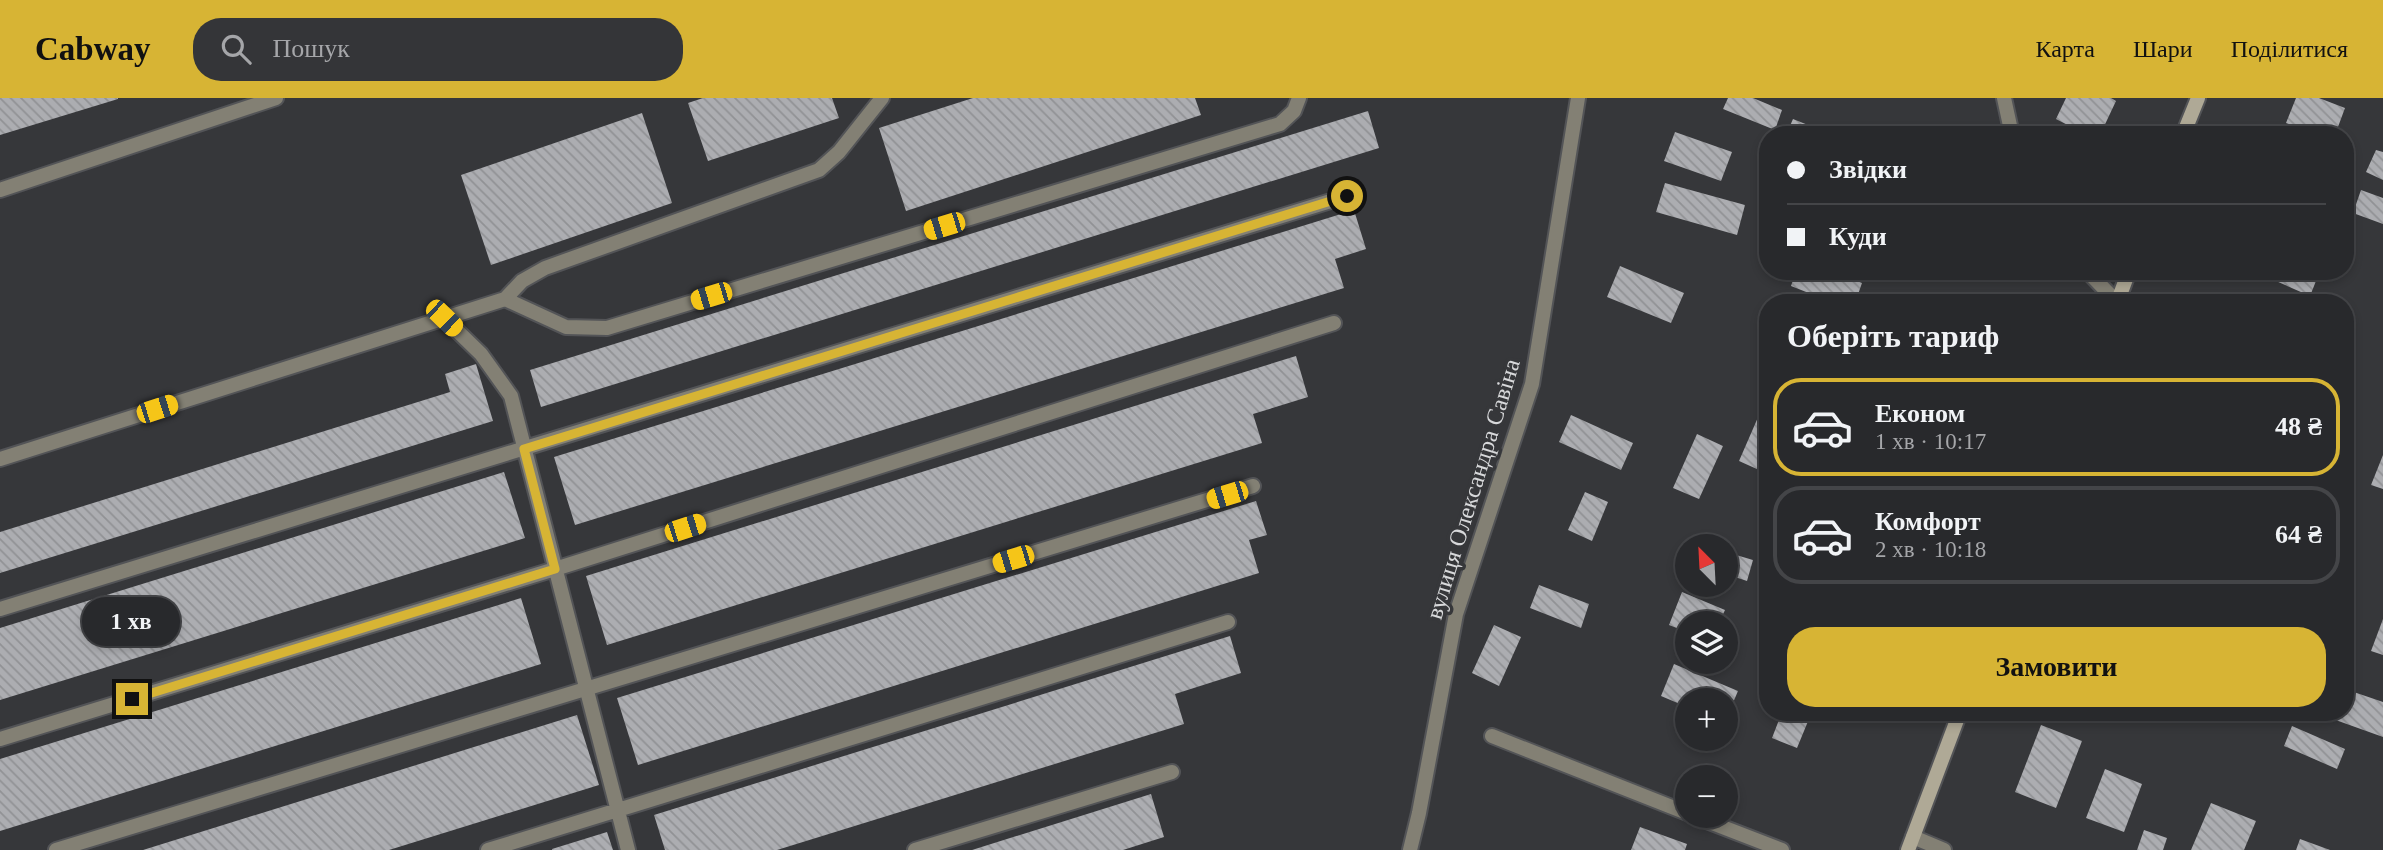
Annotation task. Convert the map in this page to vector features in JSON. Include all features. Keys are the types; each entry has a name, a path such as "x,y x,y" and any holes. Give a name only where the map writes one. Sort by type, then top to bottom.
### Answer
{"street":[{"path":"0,190 276,98"},
{"path":"0,459 505,299 522,281 545,268 819,170 839,152 882,98"},
{"path":"505,299 566,327 607,328 1280,124 1294,111 1299,98"},
{"name":"вулиця Олександра Савіна","path":"1410,850 1456,614 1532,384 1578,98"},
{"path":"2004,98 2010,126"},
{"path":"2187,126 2198,98"},
{"path":"0,609 1347,196"},
{"path":"2096,280 2109,294"},
{"path":"444,318 481,354 511,396 628,850"},
{"path":"0,739 555,569 1334,323"},
{"path":"56,850 1253,486"},
{"path":"488,850 1228,622"},
{"path":"1944,850 1910,844 1957,721"},
{"path":"1492,736 1675,808"},
{"path":"915,850 1172,772"},
{"path":"1725,828 1782,850"}],"building":[{"path":"0,98 118,98 118,99 0,135"},
{"path":"703,98 832,98 839,118 708,161 688,103"},
{"path":"973,98 1195,98 1201,115 906,211 879,128"},
{"path":"1728,98 1753,98 1782,110 1776,126 1765,126 1723,109"},
{"path":"2066,98 2111,98 2116,101 2104,126 2070,126 2056,119"},
{"path":"2296,98 2319,98 2345,108 2338,126 2294,126 2286,123"},
{"path":"1368,111 1379,148 541,407 530,370"},
{"path":"642,113 672,203 491,265 461,175"},
{"path":"1793,119 1810,126 1790,126"},
{"path":"1675,132 1732,152 1721,181 1664,161"},
{"path":"2376,150 2383,152 2383,180 2366,172"},
{"path":"1665,183 1745,205 1737,235 1656,212"},
{"path":"2361,190 2383,198 2383,224 2354,213"},
{"path":"1354,210 1366,249 1335,259 1344,288 575,525 554,457"},
{"path":"1620,266 1684,293 1671,323 1607,297"},
{"path":"1793,280 1854,280 1862,283 1858,294 1811,294 1791,286"},
{"path":"2274,280 2316,280 2311,294"},
{"path":"1296,356 1308,397 1253,414 1262,443 607,645 586,576"},
{"path":"476,364 493,421 0,573 0,532 450,392 445,374"},
{"path":"1571,415 1633,443 1621,470 1559,442"},
{"path":"1759,415 1759,470 1739,461"},
{"path":"1697,434 1723,446 1699,499 1673,488"},
{"path":"2383,455 2383,489 2371,485"},
{"path":"504,472 525,538 0,700 0,628"},
{"path":"1585,492 1608,502 1592,541 1568,530"},
{"path":"1256,501 1267,535 1249,540 1259,573 638,765 617,698"},
{"path":"1738,556 1753,560 1747,581 1738,578"},
{"path":"1539,585 1589,604 1581,628 1530,608"},
{"path":"1680,597 1694,597 1725,610 1675,611 1675,627 1669,625"},
{"path":"521,598 541,664 0,831 0,759"},
{"path":"2383,619 2383,655 2371,651"},
{"path":"1494,625 1521,637 1499,686 1472,673"},
{"path":"1230,636 1241,673 1175,694 1184,724 777,850 665,850 654,815"},
{"path":"1674,664 1675,674 1698,674 1731,688 1675,688 1675,702 1661,696"},
{"path":"2354,692 2383,702 2383,737 2338,721 2354,721"},
{"path":"577,715 599,785 389,850 143,850"},
{"path":"1779,721 1808,721 1797,748 1772,738"},
{"path":"2041,725 2082,741 2056,808 2015,792"},
{"path":"2292,726 2345,749 2337,769 2284,746"},
{"path":"2105,769 2142,784 2124,832 2086,818"},
{"path":"1151,794 1164,837 1123,850 972,850"},
{"path":"2211,803 2256,821 2244,850 2191,850"},
{"path":"1640,827 1687,844 1685,850 1631,850"},
{"path":"2144,830 2167,838 2163,850 2137,850"},
{"path":"607,832 613,850 552,850 552,849"},
{"path":"2300,839 2330,850 2296,850"}],"route":[{"path":"132,699 555,569 524,449 1347,196"}]}
